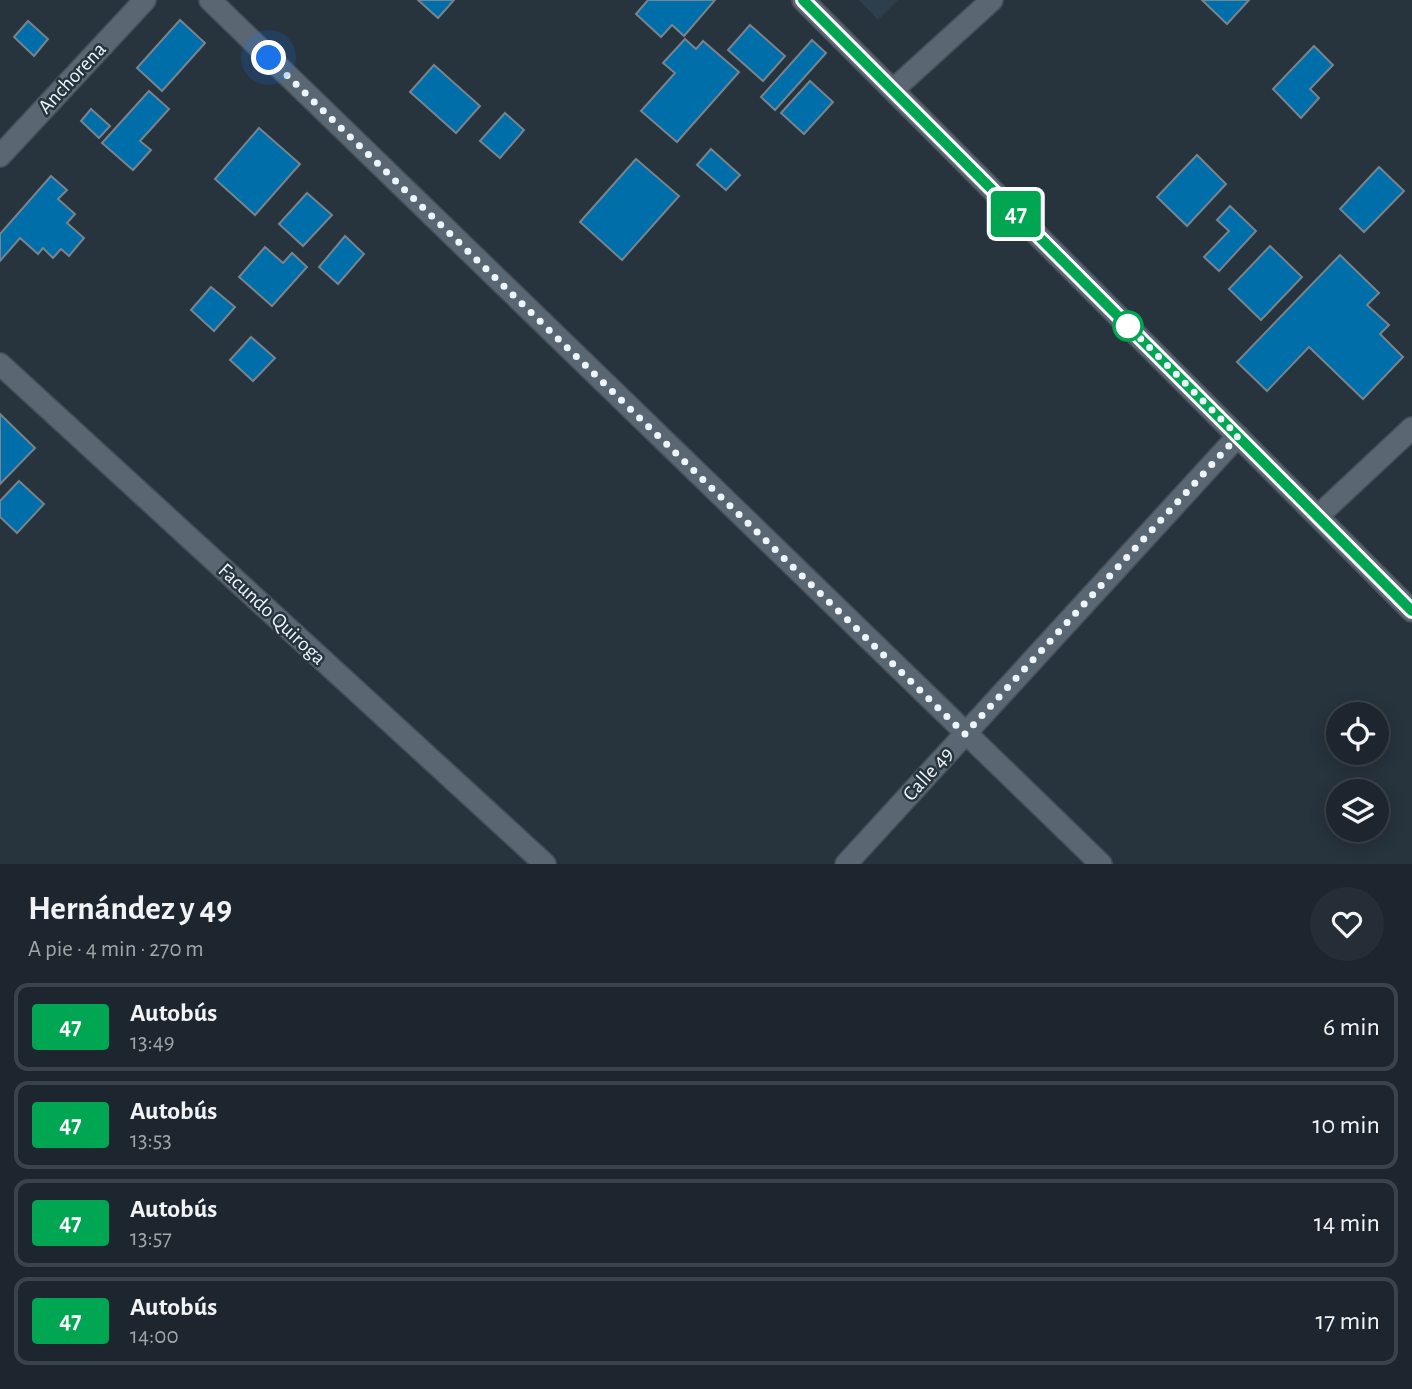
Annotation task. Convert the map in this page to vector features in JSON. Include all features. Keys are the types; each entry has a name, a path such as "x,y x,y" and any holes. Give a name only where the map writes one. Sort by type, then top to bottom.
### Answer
{"street":[{"name":"Anchorena","path":"0,156 145,0"},
{"path":"209,0 1101,864"},
{"path":"803,0 1412,611"},
{"path":"893,90 992,0"},
{"name":"Facundo Quiroga","path":"0,364 545,864"},
{"path":"1318,516 1412,428"},
{"name":"Calle 49","path":"846,864 1238,436"}],"shaded area":[{"path":"859,0 898,0 878,20"}],"building":[{"path":"418,0 454,0 438,18"},
{"path":"648,0 715,0 684,36 672,25 661,37 636,14"},
{"path":"1202,0 1249,0 1227,24"},
{"path":"180,20 205,43 162,91 137,68"},
{"path":"28,21 48,39 34,56 14,37"},
{"path":"750,25 785,56 763,81 728,50"},
{"path":"685,39 696,49 703,41 739,72 677,142 641,111 675,73 663,63"},
{"path":"812,40 826,53 775,110 761,97"},
{"path":"1314,46 1333,65 1310,89 1319,98 1301,118 1273,89"},
{"path":"434,65 480,106 456,133 410,92"},
{"path":"810,81 833,102 804,134 781,113"},
{"path":"149,91 169,109 140,141 151,150 133,170 102,143"},
{"path":"91,109 110,126 99,138 81,121"},
{"path":"505,113 524,130 500,158 480,141"},
{"path":"259,128 300,164 255,215 215,179"},
{"path":"711,149 740,175 726,190 697,165"},
{"path":"1197,155 1226,184 1187,226 1157,197"},
{"path":"636,159 679,196 622,260 580,222"},
{"path":"1379,167 1404,191 1364,232 1340,209"},
{"path":"51,176 67,190 58,199 75,214 67,223 84,238 69,256 61,249 53,258 43,248 38,254 20,238 0,261 0,234"},
{"path":"307,193 332,215 303,246 279,224"},
{"path":"1230,206 1256,231 1219,271 1204,257 1229,231 1217,220"},
{"path":"345,236 364,254 338,284 319,267"},
{"path":"1270,246 1302,277 1261,320 1229,289"},
{"path":"265,247 283,263 292,253 307,267 272,306 239,277"},
{"path":"1340,255 1379,293 1367,305 1389,325 1380,334 1403,357 1363,399 1309,347 1267,391 1237,362"},
{"path":"211,287 235,307 214,331 191,310"},
{"path":"251,337 275,358 253,381 230,360"},
{"path":"0,414 35,448 0,484"},
{"path":"19,481 44,504 17,533 0,517 0,501"}],"bus line":[{"name":"47","path":"803,0 1412,611"}],"route":[{"path":"269,58 965,734 1238,436 1128,326"}]}
